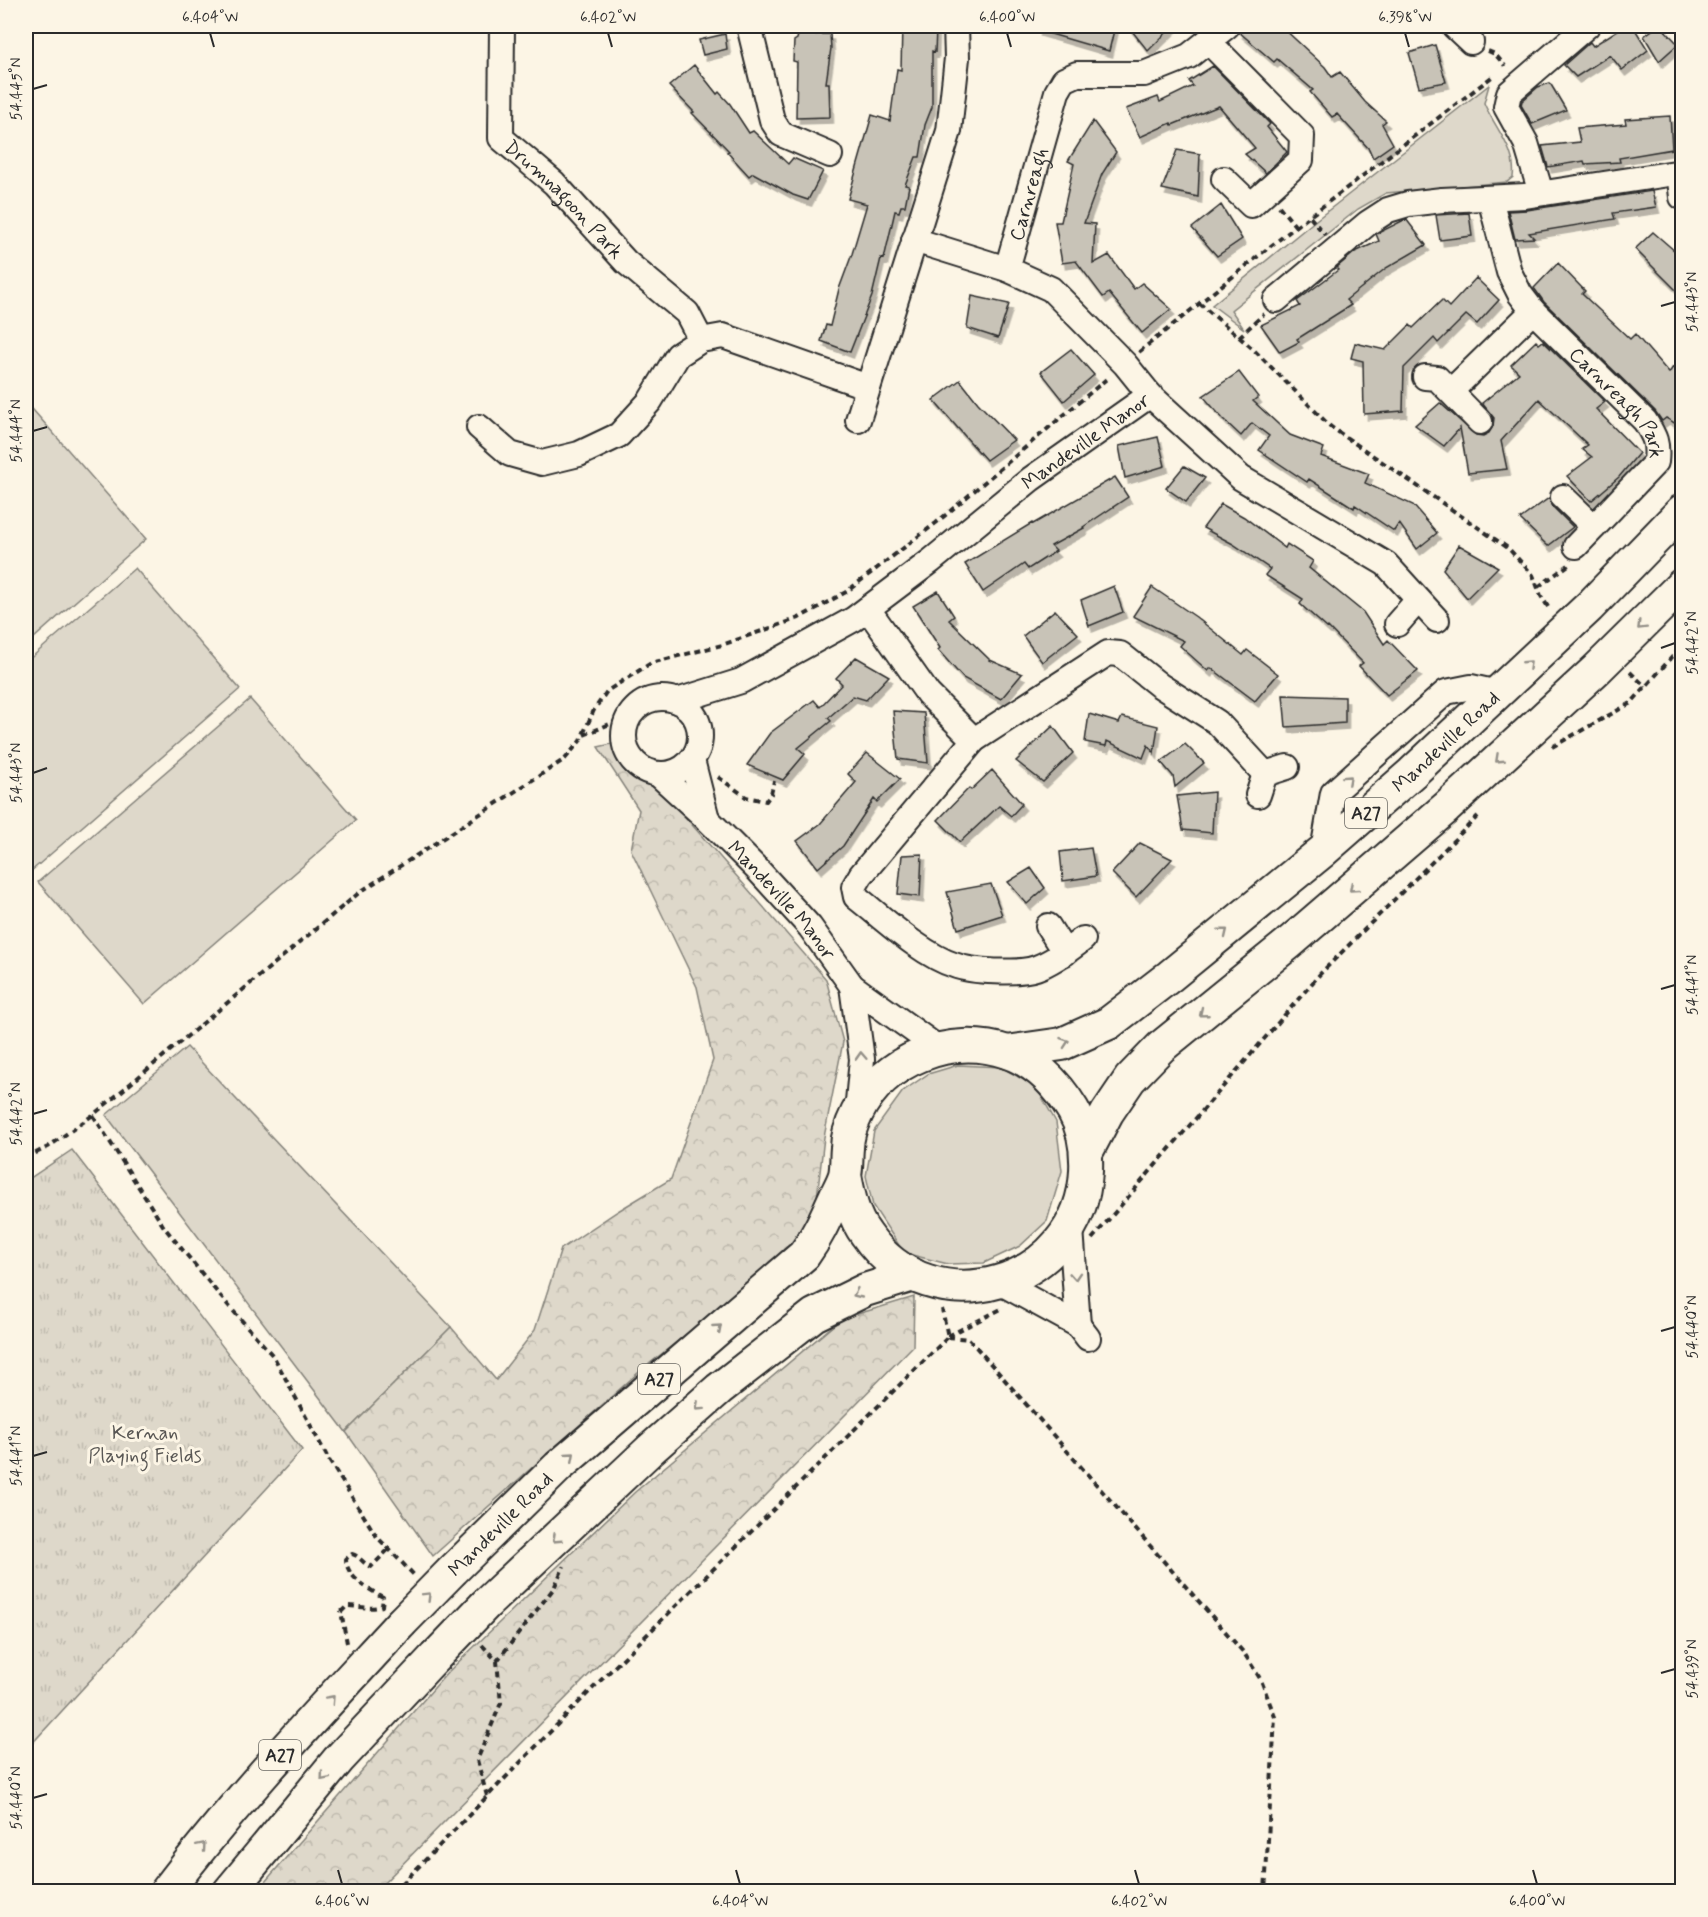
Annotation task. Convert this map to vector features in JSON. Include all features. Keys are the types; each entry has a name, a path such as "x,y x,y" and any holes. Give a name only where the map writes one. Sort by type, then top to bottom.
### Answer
{"main road":[{"name":"Mandeville Road","path":"1007,1052 1062,1044 1109,1023 1170,976 1323,851 1412,773 1589,607 1683,511"},
{"name":"A27","path":"1087,1151 1107,1113 1130,1078 1161,1047 1288,944 1446,808 1597,669 1683,585"},
{"name":"A27","path":"229,1892 339,1759 486,1604 651,1449 710,1397 814,1315 865,1290 925,1280 969,1287 1011,1289 1028,1270 1047,1256 1071,1228 1085,1191 1087,1151 1078,1119 1061,1090 1037,1067 1007,1052 973,1045 938,1048 913,1058 890,1072 871,1091 857,1114 847,1144 845,1175 851,1206 865,1234 886,1258 925,1280"},
{"name":"Mandeville Road","path":"166,1892 192,1858 292,1741 400,1623 453,1570 558,1467 804,1255 818,1236 845,1175"}],"street":[{"name":"Drumnagoon Park","path":"502,26 501,138 554,183 626,262 687,313 701,340"},
{"path":"749,26 772,120 781,134 830,155"},
{"path":"858,420 949,131 957,58 956,26"},
{"name":"Carnreagh","path":"1007,269 1057,92 1064,80 1077,74 1144,74 1189,56 1227,26"},
{"path":"1454,26 1471,42"},
{"path":"1541,193 1526,143 1506,107 1509,93 1587,26"},
{"path":"1208,41 1302,136 1301,160 1251,205 1224,179"},
{"path":"1276,300 1368,223 1388,210 1408,204 1541,193 1681,172 1683,198"},
{"name":"Carnreagh Park","path":"1490,198 1509,272 1520,294 1533,311 1642,418 1654,436 1658,447 1656,462 1576,546"},
{"path":"914,240 1007,269 1051,289 1125,364 1150,395"},
{"path":"1450,391 1533,311"},
{"path":"479,427 510,454 542,463 579,454 619,435 650,401 678,355 701,340 723,336 868,387"},
{"path":"1425,377 1437,378 1480,422"},
{"name":"Mandeville Manor","path":"938,1048 852,986 810,927 758,870 657,774 645,771 635,763 627,752 625,733 631,715 639,706 651,700 677,701 741,681 854,619 931,561 1031,479 1150,395 1241,478 1386,564 1437,620"},
{"path":"1563,497 1594,527"},
{"path":"1397,624 1418,600"},
{"path":"868,609 928,694 974,740"},
{"path":"1048,926 1074,946 1035,969 991,972 954,965 918,946 856,897 854,887 861,875 974,740 1108,653 1120,654 1159,685 1217,723 1270,779"},
{"name":"Mandeville Manor","path":"697,721 741,681"},
{"path":"677,701 692,713 697,721 700,741 694,771 706,819"},
{"path":"657,774 670,774 682,769 694,771"},
{"name":"Mandeville Manor","path":"852,986 862,1059 857,1114"},
{"path":"1011,1289 1083,1331 1071,1228"}],"path":[{"path":"26,1158 48,1147 93,1115 360,892 565,759 583,735 594,710 607,691 651,663 722,645 799,618 846,592 936,523 1199,303 1514,59"},
{"path":"1239,337 1260,319 1276,300"},
{"path":"1199,303 1239,337 1331,426 1508,548 1533,575 1551,611"},
{"path":"1538,587 1581,556 1576,546"},
{"path":"1551,747 1631,703 1683,646"},
{"path":"1630,672 1646,687"},
{"path":"583,735 631,715"},
{"path":"694,771 719,777 746,797 766,801 771,794 774,781"},
{"path":"1074,1261 1320,974 1484,810"},
{"path":"93,1115 164,1227 274,1357 330,1462 377,1537 422,1584"},
{"path":"925,1280 948,1337"},
{"path":"394,1892 598,1683 948,1337 997,1311 1011,1289"},
{"path":"948,1337 969,1339 1244,1653 1261,1680 1275,1717 1265,1892"},
{"path":"345,1650 347,1642 341,1612 347,1606 375,1609 382,1606 383,1597 356,1579 346,1567 346,1559 352,1554 358,1555 364,1564 371,1567 389,1549"},
{"path":"497,1661 554,1588 568,1559"},
{"path":"481,1644 497,1661 501,1703 477,1760 487,1796"}],"green space":[{"path":"1489,85 1484,103 1512,157 1513,177 1507,182 1386,193 1358,209 1231,310 1244,329 1212,305 1316,220"},
{"path":"26,402 146,539 26,645"},
{"path":"135,568 240,689 29,873 26,869 26,662"},
{"path":"250,699 356,820 144,1004 38,882"},
{"path":"620,742 826,979 843,1042 824,1137 813,1233 639,1372 433,1556 346,1432 451,1327 496,1380 535,1330 561,1249 671,1179 713,1060 697,987 631,850 639,810 598,747"},
{"path":"187,1047 451,1327 346,1432 106,1115"},
{"path":"958,1065 1001,1067 1036,1087 1056,1122 1062,1171 1047,1221 1020,1246 984,1263 948,1264 904,1253 873,1206 866,1176 874,1131 903,1091 928,1074"},
{"name":"Kernan Playing Fields","path":"72,1150 302,1450 26,1750 26,1181"},
{"path":"914,1297 913,1346 376,1891 257,1891 448,1672 635,1492 841,1319"}],"building":[{"path":"902,26 933,26 933,30 936,30 935,52 932,51 932,107 925,125 920,157 916,157 905,185 909,186 905,206 901,206 899,212 895,211 884,259 881,258 872,296 850,352 821,341 826,325 830,326 839,289 867,204 848,199 872,115 890,121 897,69 901,70"},
{"path":"1038,26 1115,26 1109,51 1037,30"},
{"path":"1128,26 1173,26 1148,51"},
{"path":"1241,26 1281,26 1325,67 1332,77 1340,72 1365,102 1386,121 1382,124 1393,144 1373,158 1369,149 1337,114 1332,117 1310,92 1313,90 1277,59 1274,62 1239,32"},
{"path":"1624,26 1633,26 1648,50 1622,70 1610,55 1576,77 1564,65 1590,42 1593,46"},
{"path":"1661,26 1678,44 1659,61 1644,36"},
{"path":"725,34 727,49 703,55 699,40"},
{"path":"830,34 831,48 826,83 829,83 830,117 796,118 797,62 793,61 794,41 798,35"},
{"path":"1435,45 1446,82 1419,87 1409,53"},
{"path":"694,65 717,94 719,92 730,104 749,133 753,131 788,164 793,158 823,171 808,200 793,195 753,173 749,176 669,86"},
{"path":"1213,66 1270,124 1267,127 1287,152 1266,173 1245,154 1255,148 1219,106 1140,137 1126,109 1158,97 1160,102 1193,86 1189,81"},
{"path":"1550,83 1566,110 1532,124 1521,105 1522,101 1538,87"},
{"path":"1670,116 1672,149 1619,158 1620,162 1585,164 1584,161 1548,167 1542,146 1580,142 1577,128 1626,124 1625,119"},
{"path":"1093,121 1116,152 1102,174 1084,223 1095,224 1093,264 1109,255 1134,289 1142,283 1171,309 1142,333 1109,293 1103,297 1076,261 1062,263 1055,222 1061,222 1074,164 1068,161"},
{"path":"1177,150 1200,154 1198,197 1162,189"},
{"path":"1652,191 1656,207 1613,213 1615,219 1529,233 1534,238 1515,239 1508,211 1527,210"},
{"path":"1221,205 1242,239 1217,256 1192,228"},
{"path":"1469,213 1472,236 1440,240 1436,215"},
{"path":"1406,219 1426,245 1386,268 1346,300 1351,305 1297,339 1299,342 1280,352 1261,325 1300,306 1297,301 1338,270 1336,268 1355,252 1379,241 1376,234"},
{"path":"1653,232 1683,258 1683,297 1635,249"},
{"path":"1558,263 1585,291 1582,294 1630,339 1635,334 1669,373 1673,367 1683,376 1683,428 1666,418 1662,421 1655,411 1544,302 1534,288"},
{"path":"1476,278 1499,300 1477,324 1466,315 1438,343 1434,338 1404,368 1403,411 1364,414 1363,361 1351,358 1355,343 1385,350 1410,325 1413,328 1442,300 1449,307"},
{"path":"972,296 1009,304 998,338 967,328"},
{"path":"1536,341 1539,344 1543,341 1605,402 1596,409 1639,453 1619,477 1591,501 1567,476 1592,457 1582,449 1588,445 1539,399 1501,441 1507,469 1468,473 1460,428 1444,446 1415,425 1440,403 1476,435 1483,436 1489,433 1494,418 1482,403 1519,373 1511,365"},
{"path":"1071,349 1094,375 1064,401 1041,372"},
{"path":"1239,372 1258,397 1253,401 1290,435 1324,448 1321,456 1369,474 1365,483 1413,505 1437,533 1417,549 1399,523 1394,531 1355,505 1354,508 1309,479 1307,482 1259,450 1269,436 1252,423 1241,436 1203,396"},
{"path":"960,380 978,403 1014,440 986,460 933,400"},
{"path":"1158,437 1165,466 1125,478 1119,446"},
{"path":"1184,466 1205,478 1186,502 1166,488"},
{"path":"1115,477 1128,497 1084,528 1051,546 1056,551 1028,569 1024,564 983,592 965,564 1032,523"},
{"path":"1549,498 1553,507 1573,527 1548,546 1520,519"},
{"path":"1221,504 1244,517 1285,548 1287,544 1313,561 1309,568 1363,612 1384,644 1388,640 1418,671 1387,695 1359,666 1363,663 1328,627 1300,604 1303,599 1265,575 1270,569 1233,544 1203,528"},
{"path":"1459,545 1498,567 1467,598 1443,569"},
{"path":"1114,586 1123,612 1089,626 1081,600"},
{"path":"1152,587 1196,617 1243,655 1247,650 1278,674 1255,701 1211,668 1208,671 1180,646 1184,641 1133,616"},
{"path":"938,591 954,616 949,620 990,660 1022,674 1001,699 963,678 938,650 940,648 913,606"},
{"path":"1055,610 1078,634 1042,662 1023,636"},
{"path":"856,657 889,676 866,700 853,696 828,718 831,721 798,748 805,754 783,780 747,765 770,733 814,700 820,707 842,684 836,678"},
{"path":"1283,695 1345,697 1345,723 1286,727"},
{"path":"893,711 924,713 928,763 898,759"},
{"path":"1089,714 1119,723 1122,717 1158,726 1154,753 1148,745 1143,758 1107,741 1106,746 1085,742"},
{"path":"1053,726 1073,753 1043,782 1016,761"},
{"path":"1185,744 1204,763 1175,787 1173,776 1161,762"},
{"path":"867,753 900,779 877,802 874,799 843,846 818,868 797,841 820,824 856,782 848,774"},
{"path":"992,770 1022,804 1011,816 999,806 960,842 938,820 969,788 971,790"},
{"path":"1214,792 1212,833 1183,830 1177,796"},
{"path":"1140,843 1172,859 1136,897 1112,873"},
{"path":"1091,848 1096,876 1063,881 1060,852"},
{"path":"922,854 920,897 898,894 902,855"},
{"path":"1031,868 1045,888 1027,904 1008,882"},
{"path":"991,884 1002,915 958,929 947,892"}]}
